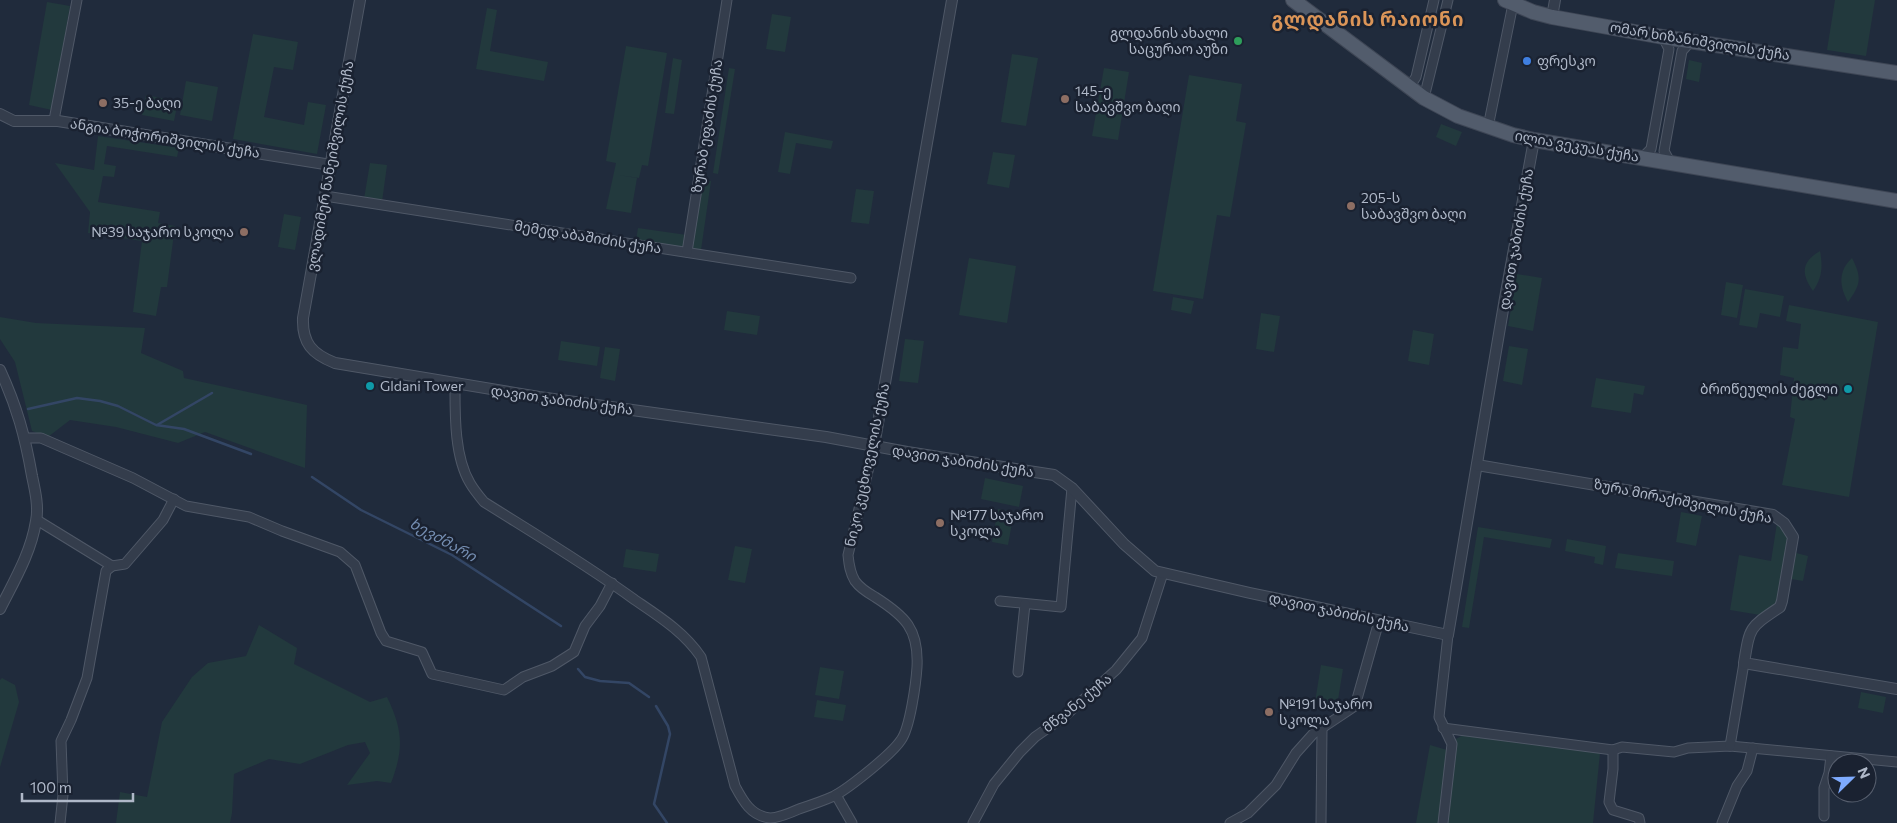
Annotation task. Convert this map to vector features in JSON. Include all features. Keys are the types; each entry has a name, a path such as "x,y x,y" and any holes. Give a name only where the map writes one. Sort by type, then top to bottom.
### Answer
{"main road":[{"name":"ილია ვეკუას ქუჩა","path":"1293,0 1424,98 1458,116 1488,127 1534,140 1897,201"},
{"name":"ომარ ხიზანიშვილის ქუჩა","path":"1509,2 1552,17 1663,37 1897,73"}],"street":[{"path":"54,120 77,0"},
{"name":"ვლადიმერ ნანეიშვილის ქუჩა","path":"303,333 303,318 360,0"},
{"name":"ზურაბ ეფაძის ქუჩა","path":"687,252 727,0"},
{"name":"ნიკო კეცხოველის ქუჩა","path":"454,383 455,418 461,460 469,482 484,502 612,583 667,622 691,642 701,657 735,786 744,803 754,813 770,818 836,795 882,761 900,742 907,731 917,667 916,645 912,630 906,620 855,582 849,570 848,556 874,446 952,0"},
{"path":"1405,84 1412,83 1416,77 1434,0"},
{"path":"1424,98 1448,0"},
{"path":"1552,17 1555,0"},
{"path":"1488,127 1509,2"},
{"path":"1642,158 1651,149 1667,66 1669,48 1663,37"},
{"path":"1670,162 1664,151 1665,144 1682,51 1691,41"},
{"name":"ანგია ბოჭორიშვილის ქუჩა","path":"0,114 14,120 54,120 330,165"},
{"name":"დავით ჯაბიძის ქუჩა","path":"1443,823 1452,744 1439,717 1448,635 1534,140"},
{"name":"მემედ აბაშიძის ქუჩა","path":"325,196 851,278"},
{"name":"დავით ჯაბიძის ქუჩა","path":"303,333 310,347 317,354 335,363 545,398 826,437 1054,475 1072,488 1124,544 1155,571 1448,635"},
{"path":"0,370 26,438 36,493 37,520 28,553 0,610"},
{"path":"26,438 41,438 134,478 186,506 249,517 340,552 355,565 381,633 386,641 422,652 432,674 504,690 523,677 552,666 574,652 585,626 600,606 612,583"},
{"name":"ზურა მირაქიშვილის ქუჩა","path":"1477,464 1774,515 1784,523 1793,537 1780,606 1756,623 1750,632 1744,663"},
{"path":"1000,601 1061,607 1072,488"},
{"path":"60,823 63,795 61,740 87,678 106,571 112,566 125,564 163,520 174,499"},
{"path":"37,520 112,566"},
{"name":"მწვანე ქუჩა","path":"973,823 994,784 1020,752 1034,737 1065,716 1116,670 1142,638 1163,573"},
{"path":"1018,672 1025,604"},
{"path":"1230,823 1248,813 1276,784 1296,753 1312,734 1355,706 1379,621"},
{"path":"1730,746 1744,663 1897,690"},
{"path":"1443,728 1613,750 1622,747 1674,752 1688,748 1730,746 1827,756"},
{"path":"1321,823 1322,729"},
{"path":"1722,823 1737,786 1747,771 1753,748"},
{"path":"1613,750 1609,802 1613,810 1639,818 1640,823"},
{"path":"1877,760 1897,762"},
{"path":"1824,816 1824,788 1827,779"},
{"path":"836,795 852,823"}],"green space":[{"path":"1835,0 1875,0 1866,56 1827,50"},
{"path":"47,2 70,6 52,110 29,105"},
{"path":"487,8 497,10 490,51 548,62 544,81 476,69"},
{"path":"772,14 791,17 785,52 766,49"},
{"path":"253,34 298,42 293,70 274,67 264,117 304,125 308,102 326,105 317,154 233,139"},
{"path":"626,46 667,53 648,166 642,165 639,178 618,175 637,178 631,213 606,209 616,163 606,161"},
{"path":"1012,54 1038,58 1026,126 1001,122"},
{"path":"673,58 682,60 674,114 665,113"},
{"path":"1689,60 1702,63 1699,82 1686,79"},
{"path":"729,68 735,69 718,174 713,173"},
{"path":"1104,68 1129,72 1118,140 1092,136"},
{"path":"1189,75 1242,84 1236,121 1246,123 1230,217 1217,215 1203,299 1153,291"},
{"path":"186,81 218,87 212,121 180,115"},
{"path":"146,95 178,101 174,121 142,115"},
{"path":"1441,124 1462,132 1456,146 1436,137"},
{"path":"785,132 833,141 831,149 796,143 790,174 778,172"},
{"path":"98,136 179,148 177,157 107,146 104,164 116,166 114,177 103,176 98,202 160,212 158,223 175,226 167,287 161,287 156,316 133,312 142,241 88,233 90,212 55,163 94,170"},
{"path":"993,152 1015,155 1009,188 987,184"},
{"path":"370,163 387,165 382,202 364,199"},
{"path":"702,179 711,181 701,250 636,240 638,228 694,236"},
{"path":"856,189 874,191 869,224 851,222"},
{"path":"284,214 301,217 295,250 278,247"},
{"path":"1820,251 1821,272 1813,291 1806,279 1805,269 1809,260"},
{"path":"969,258 1016,266 1007,323 959,315"},
{"path":"1852,258 1859,281 1856,290 1848,302 1841,279 1844,268"},
{"path":"1517,274 1542,278 1533,331 1508,326"},
{"path":"1726,282 1743,285 1737,318 1721,315"},
{"path":"1745,289 1784,296 1780,317 1760,313 1757,328 1739,325"},
{"path":"1173,297 1194,301 1191,314 1171,310"},
{"path":"1789,305 1878,322 1849,497 1782,485 1795,419 1790,417 1794,378 1780,375 1783,347 1798,349 1801,324 1786,321"},
{"path":"727,311 760,316 757,335 724,330"},
{"path":"1261,313 1280,316 1274,352 1256,349"},
{"path":"0,317 36,323 145,328 141,353 183,371 184,378 307,405 305,468 205,432 178,443 116,427 70,420 48,437 32,431 15,362 0,339"},
{"path":"1413,330 1434,334 1429,365 1408,361"},
{"path":"905,339 924,341 918,383 899,381"},
{"path":"561,341 600,347 597,366 558,360"},
{"path":"1509,346 1528,349 1522,385 1503,381"},
{"path":"605,347 620,349 615,381 600,378"},
{"path":"1596,378 1645,386 1643,395 1634,393 1631,413 1591,407"},
{"path":"985,478 1023,486 1019,507 981,499"},
{"path":"998,509 1014,512 1008,545 992,542"},
{"path":"1681,512 1702,516 1696,546 1676,542"},
{"path":"1777,523 1788,535 1776,607 1760,615 1730,610 1739,555 1771,561"},
{"path":"1478,527 1552,539 1550,548 1484,537 1469,628 1462,627"},
{"path":"1567,539 1606,546 1603,565 1594,563 1595,557 1565,551"},
{"path":"735,546 752,549 745,583 728,580"},
{"path":"626,549 659,554 656,572 623,567"},
{"path":"1618,553 1674,561 1672,576 1615,568"},
{"path":"1796,553 1808,556 1803,581 1791,579"},
{"path":"259,625 297,648 294,664 370,702 387,697 396,720 400,740 398,760 391,783 377,781 347,785 370,753 365,742 348,745 300,764 269,759 234,774 230,823 116,823 120,792 147,797 162,722 192,677 208,663 246,656"},
{"path":"1321,665 1343,669 1337,706 1315,702"},
{"path":"820,667 844,671 839,699 815,695"},
{"path":"2,678 15,685 19,702 0,767 0,680"},
{"path":"1861,692 1886,697 1883,713 1858,708"},
{"path":"817,700 846,705 843,721 814,717"},
{"path":"1463,735 1600,753 1593,823 1444,823 1456,739"},
{"path":"1430,745 1447,750 1438,823 1416,823"}],"waterway":[{"path":"157,425 212,393"},
{"name":"ხევძმარი","path":"28,409 77,398 100,401 118,406 156,425 184,429 251,454"},
{"name":"ხევძმარი","path":"312,477 361,510 452,555 561,626"},
{"name":"ხევძმარი","path":"578,669 585,677 600,681 629,683 649,697"},
{"name":"ხევძმარი","path":"656,706 668,726 670,734 654,804 667,823"}],"place":[{"name":"გლდანის ახალი საცურაო აუზი","path":"1238,41"},
{"name":"ფრესკო","path":"1527,61"},
{"name":"145-ე საბავშვო ბაღი","path":"1065,99"},
{"name":"35-ე ბაღი","path":"103,103"},
{"name":"205-ს საბავშვო ბაღი","path":"1351,206"},
{"name":"№39 საჯარო სკოლა","path":"244,232"},
{"name":"Gldani Tower","path":"370,386"},
{"name":"ბროწეულის ძეგლი","path":"1848,389"},
{"name":"№177 საჯარო სკოლა","path":"940,523"},
{"name":"№191 საჯარო სკოლა","path":"1269,712"}],"district":[{"name":"გლდანის რაიონი","path":"1368,19"}]}
